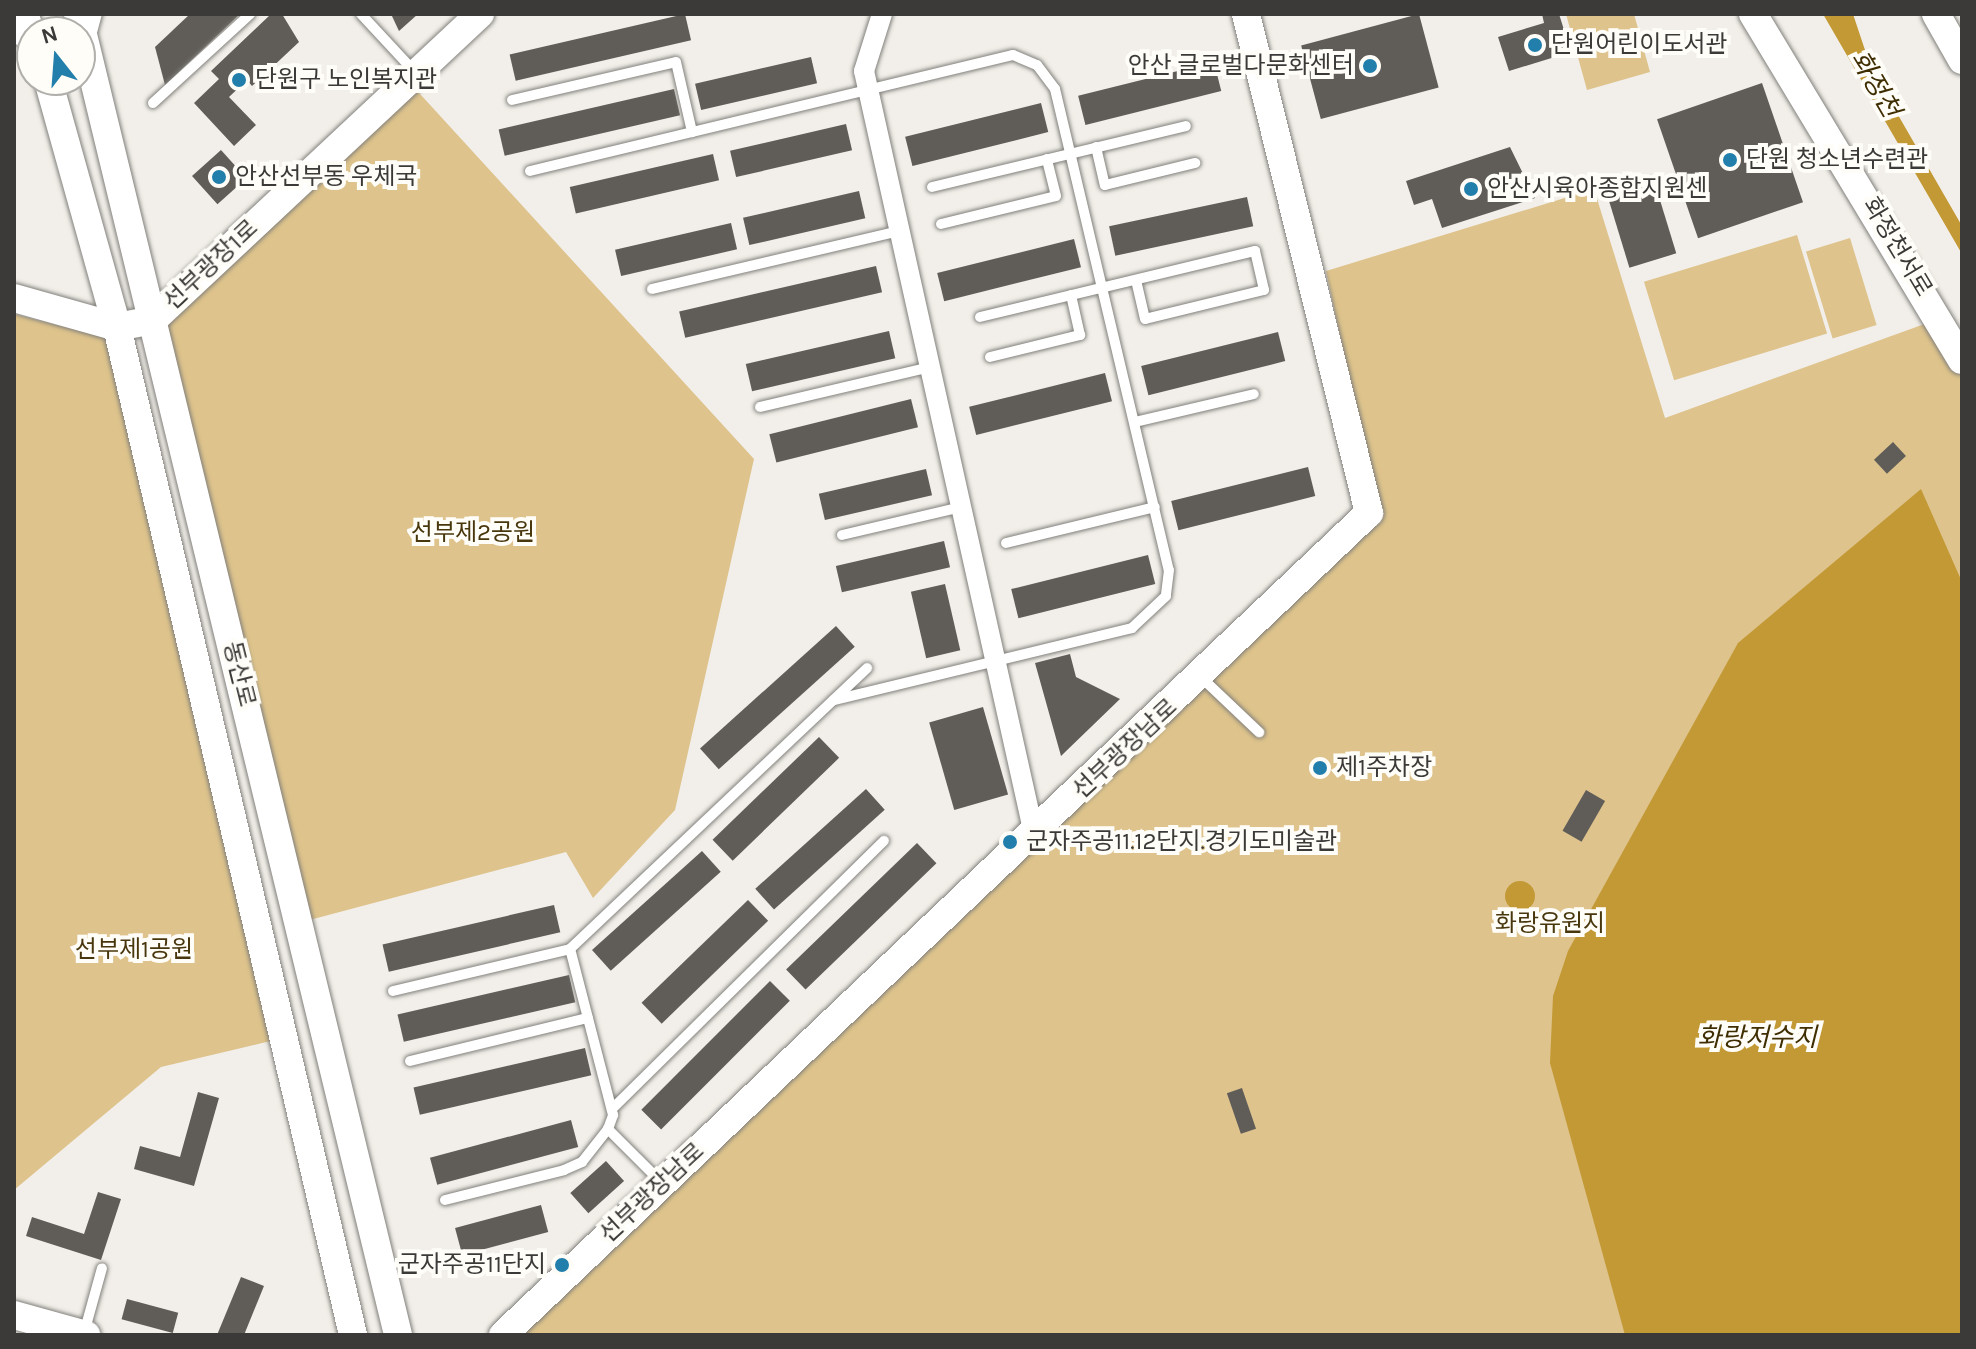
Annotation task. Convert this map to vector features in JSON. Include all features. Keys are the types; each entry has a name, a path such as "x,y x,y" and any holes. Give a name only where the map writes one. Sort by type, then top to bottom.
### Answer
{"street":[{"name":"선부광장1로","path":"14,298 117,327 153,320 480,14"},
{"path":"882,14 864,71 1034,834"},
{"name":"선부광장남로","path":"503,1335 1202,678 1369,513 1246,14"},
{"name":"화정천서로","path":"1753,14 1962,360"},
{"path":"1936,14 1962,60"},
{"name":"동산로","path":"96,91 398,1335"},
{"name":"동산로","path":"53,96 117,327 353,1335"},
{"path":"84,204 111,215 121,193"},
{"path":"14,1315 85,1335"}],"lane":[{"path":"153,103 250,14"},
{"path":"361,14 416,74"},
{"path":"530,171 868,90 1027,58 1055,89 1155,507 1169,584 1148,619 995,661 834,700"},
{"path":"512,100 676,62 692,132"},
{"path":"932,187 1186,126"},
{"path":"1096,147 1105,185 1195,163"},
{"path":"941,224 1056,196 1047,159"},
{"path":"652,289 900,231"},
{"path":"980,317 1255,251 1264,290 1145,319 1136,280"},
{"path":"990,357 1080,335 1071,295"},
{"path":"760,407 930,367"},
{"path":"1135,422 1254,394"},
{"path":"842,535 961,507"},
{"path":"1006,543 1155,507"},
{"path":"393,991 570,949 867,668"},
{"path":"1202,678 1259,732"},
{"path":"612,1109 884,841"},
{"path":"445,1200 582,1162 608,1129 612,1109 570,949"},
{"path":"410,1061 588,1018"},
{"path":"608,1129 662,1183"},
{"path":"85,1335 102,1268"}],"green space":[{"path":"1566,14 1634,14 1650,72 1587,90"},
{"name":"선부제2공원","path":"410,83 754,459 675,810 593,898 566,852 302,922 157,324"},
{"name":"화랑유원지","path":"1594,189 1665,418 1930,322 1962,378 1962,1335 521,1335 1379,518 1326,271"},
{"path":"1797,235 1827,333 1674,380 1644,282"},
{"path":"1850,238 1877,325 1833,338 1806,251"},
{"name":"선부제1공원","path":"14,314 111,339 279,1039 161,1067 14,1190"}],"water":[{"name":"화정천","path":"1823,14 1853,14 1871,68 1962,226 1962,254"},
{"name":"화랑저수지","path":"1921,489 1962,582 1962,1335 1625,1335 1550,1063 1553,996 1568,951 1738,643"},
{"path":"1520,881 1526,882 1534,890 1534,902 1526,910 1520,911 1514,910 1506,902 1505,896 1506,890 1514,882"}],"building":[{"path":"190,14 240,14 165,85 155,47"},
{"name":"단원구 노인복지관","path":"271,14 282,14 299,42 252,86 247,80 229,97 256,125 234,146 194,103 219,79 211,71"},
{"path":"391,14 418,14 399,31"},
{"path":"685,14 691,40 516,81 510,54"},
{"name":"안산 글로벌다문화센터","path":"1419,14 1439,87 1321,119 1301,46"},
{"name":"단원어린이도서관","path":"1542,14 1559,14 1571,52 1509,71 1498,37 1544,23"},
{"path":"811,57 817,83 701,110 695,84"},
{"path":"1214,62 1221,91 1085,125 1078,96"},
{"name":"단원 청소년수련관","path":"1762,83 1803,202 1698,238 1657,119"},
{"path":"674,89 680,115 505,156 499,129"},
{"path":"1041,103 1048,132 912,166 905,137"},
{"path":"846,124 852,150 736,177 730,151"},
{"name":"안산시육아종합지원센","path":"1510,147 1535,198 1442,228 1432,199 1414,205 1406,181"},
{"name":"안산선부동 우체국","path":"221,150 246,178 217,204 192,176"},
{"path":"713,154 719,180 576,213 570,187"},
{"path":"1652,174 1676,253 1629,268 1605,188"},
{"path":"859,191 865,218 749,245 743,218"},
{"path":"1247,197 1253,226 1115,256 1109,226"},
{"path":"731,223 737,249 621,276 615,250"},
{"path":"1074,239 1081,267 944,301 937,273"},
{"path":"876,266 882,292 685,338 679,311"},
{"path":"889,331 895,358 752,391 746,364"},
{"path":"1278,332 1285,361 1148,395 1141,366"},
{"path":"1105,373 1112,401 976,435 969,407"},
{"path":"911,399 918,427 776,462 769,434"},
{"path":"1893,442 1906,456 1887,474 1874,460"},
{"path":"1308,467 1315,496 1178,530 1171,501"},
{"path":"926,469 932,495 825,520 819,494"},
{"path":"944,541 950,567 842,592 836,566"},
{"path":"1148,555 1155,584 1018,618 1011,589"},
{"path":"945,584 960,650 926,658 911,592"},
{"path":"836,626 855,647 719,769 700,748"},
{"path":"1070,654 1076,677 1120,699 1061,756 1035,663"},
{"path":"983,707 1008,794 954,810 929,722"},
{"path":"819,737 839,758 733,861 713,840"},
{"path":"866,789 885,810 774,910 755,889"},
{"path":"1586,790 1605,801 1582,842 1562,831"},
{"path":"917,843 936,863 806,990 786,969"},
{"path":"702,851 721,872 611,971 592,950"},
{"path":"748,900 768,921 662,1024 642,1003"},
{"path":"554,905 560,932 389,972 383,945"},
{"path":"569,975 575,1002 404,1042 398,1015"},
{"path":"770,981 790,1001 661,1129 641,1110"},
{"path":"585,1048 591,1075 420,1115 414,1088"},
{"path":"1242,1088 1256,1129 1241,1134 1227,1093"},
{"path":"198,1092 219,1098 194,1186 134,1169 140,1146 180,1157"},
{"path":"571,1120 578,1147 437,1185 430,1158"},
{"path":"606,1161 624,1181 588,1213 570,1193"},
{"path":"98,1192 121,1199 101,1260 26,1236 32,1217 84,1234"},
{"path":"541,1205 548,1232 462,1255 455,1228"},
{"path":"241,1277 264,1286 244,1335 217,1335"},
{"path":"127,1299 178,1313 173,1333 122,1319"}],"place":[{"name":"단원어린이도서관","path":"1535,45"},
{"name":"안산 글로벌다문화센터","path":"1370,66"},
{"name":"단원구 노인복지관","path":"239,80"},
{"name":"단원 청소년수련관","path":"1730,160"},
{"name":"안산선부동 우체국","path":"219,177"},
{"name":"안산시육아종합지원센","path":"1471,189"},
{"name":"제1주차장","path":"1320,768"},
{"name":"군자주공11.12단지.경기도미술관","path":"1010,842"},
{"name":"군자주공11단지","path":"562,1265"}]}
